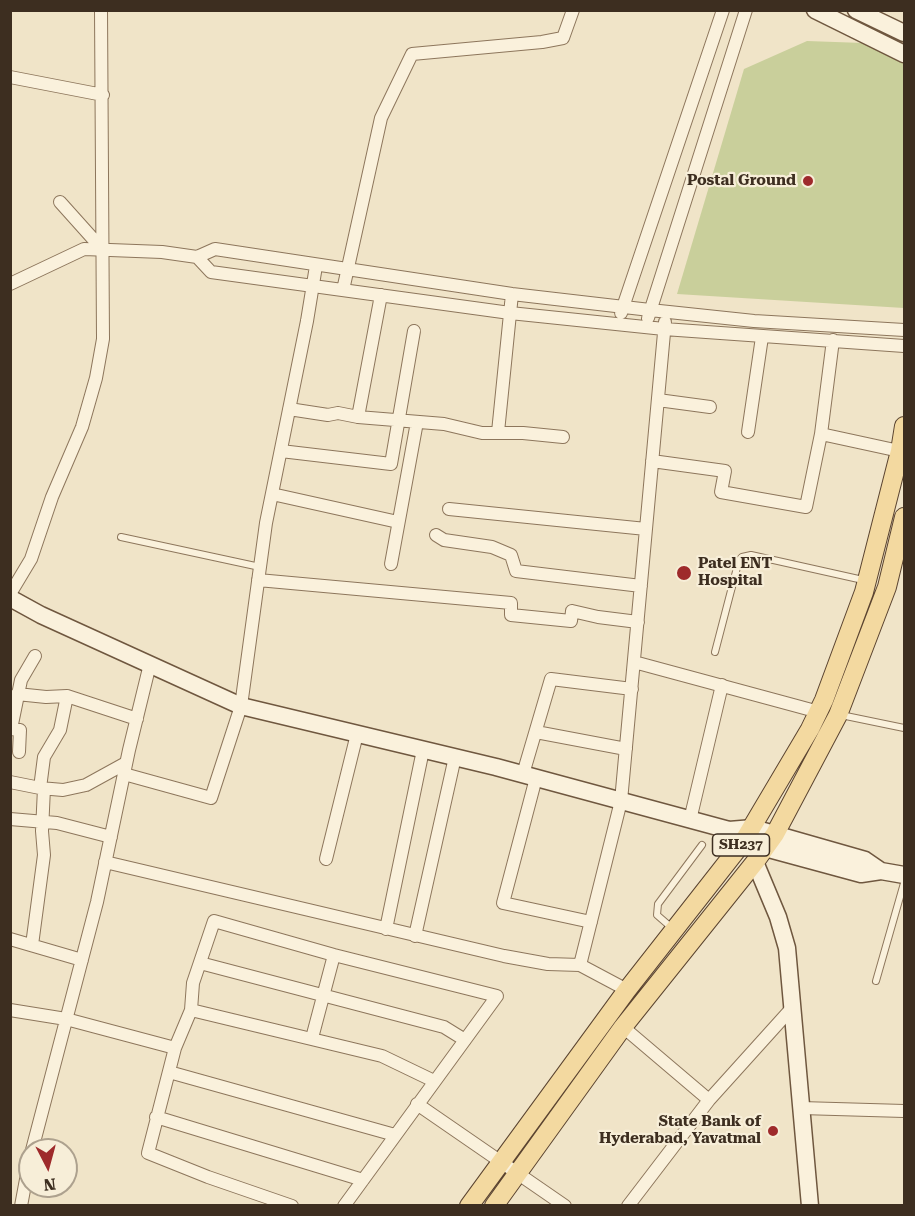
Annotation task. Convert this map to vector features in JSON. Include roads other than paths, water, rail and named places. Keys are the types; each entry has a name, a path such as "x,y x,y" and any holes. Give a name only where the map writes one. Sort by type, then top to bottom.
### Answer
{"main road":[{"path":"815,10 904,54"},
{"path":"866,13 904,33"},
{"name":"SH237","path":"469,1206 627,990 674,930 742,833 819,712 867,581 902,451 904,426"},
{"name":"SH237","path":"494,1206 623,1027 765,848 838,715 887,587 904,517"},
{"path":"10,596 34,612 241,706 529,776 742,833 765,848 865,860 881,871 904,875"},
{"path":"765,848 778,917 787,948 810,1206"}],"street":[{"path":"10,596 31,559 52,497 82,428 104,339 101,10"},
{"path":"344,290 346,270 381,118 412,54 563,38 573,10"},
{"path":"618,323 723,10"},
{"path":"645,327 746,10"},
{"path":"10,77 103,95"},
{"path":"60,202 103,250"},
{"path":"10,284 84,249 162,252 194,256 215,249 512,294 754,321 904,330"},
{"path":"194,256 211,272 510,313 664,329 904,346"},
{"path":"10,782 63,790 86,785 125,769 211,798 241,706 272,494 316,266"},
{"path":"498,432 512,294"},
{"path":"358,417 381,295"},
{"path":"580,965 621,801 666,312"},
{"path":"281,451 391,464 414,331"},
{"path":"747,432 762,337"},
{"path":"652,461 725,471 721,492 806,507 820,434 833,340"},
{"path":"658,400 711,407"},
{"path":"289,409 444,424 482,433 563,437"},
{"path":"391,564 417,422"},
{"path":"820,434 902,451"},
{"path":"272,494 398,522"},
{"path":"449,509 646,529"},
{"path":"435,536 444,540 492,547 511,555 516,571 641,586"},
{"path":"258,580 511,603 511,615 571,621 572,611 638,622"},
{"path":"19,752 20,730 11,729 21,680 35,656"},
{"path":"634,662 819,712"},
{"path":"35,1138 82,960 150,664"},
{"path":"591,922 503,903 536,732 551,679 632,689"},
{"path":"690,820 722,685"},
{"path":"17,694 46,698 67,696 137,719"},
{"path":"32,945 44,855 42,788 44,757 60,730 67,696"},
{"path":"536,732 626,749"},
{"path":"326,859 357,734"},
{"path":"386,928 423,750"},
{"path":"415,936 455,758"},
{"path":"10,819 57,823 111,837"},
{"path":"105,862 415,936 548,964 580,965 627,990"},
{"path":"292,1206 148,1153 175,1048 191,1010 193,983 214,921 334,955 497,996 344,1206"},
{"path":"10,939 82,960"},
{"path":"312,1038 334,955"},
{"path":"200,963 444,1027 465,1040"},
{"path":"627,1206 709,1100 792,1008"},
{"path":"10,1010 66,1019 175,1048"},
{"path":"191,1010 382,1056 434,1081"},
{"path":"623,1027 709,1100"},
{"path":"169,1072 395,1135"},
{"path":"417,1104 565,1206"},
{"path":"801,1108 904,1111"},
{"path":"156,1117 363,1180"}],"lane":[{"path":"120,537 260,567"},
{"path":"715,652 739,560 742,557 751,555 867,581"},
{"path":"838,715 904,728"},
{"path":"674,930 658,917 656,910 658,904 702,846"},
{"path":"876,981 904,883"}],"place":[{"name":"Postal Ground","path":"808,181"},
{"name":"Patel ENT Hospital","path":"684,573"},
{"name":"State Bank of Hyderabad, Yavatmal","path":"773,1131"}]}
